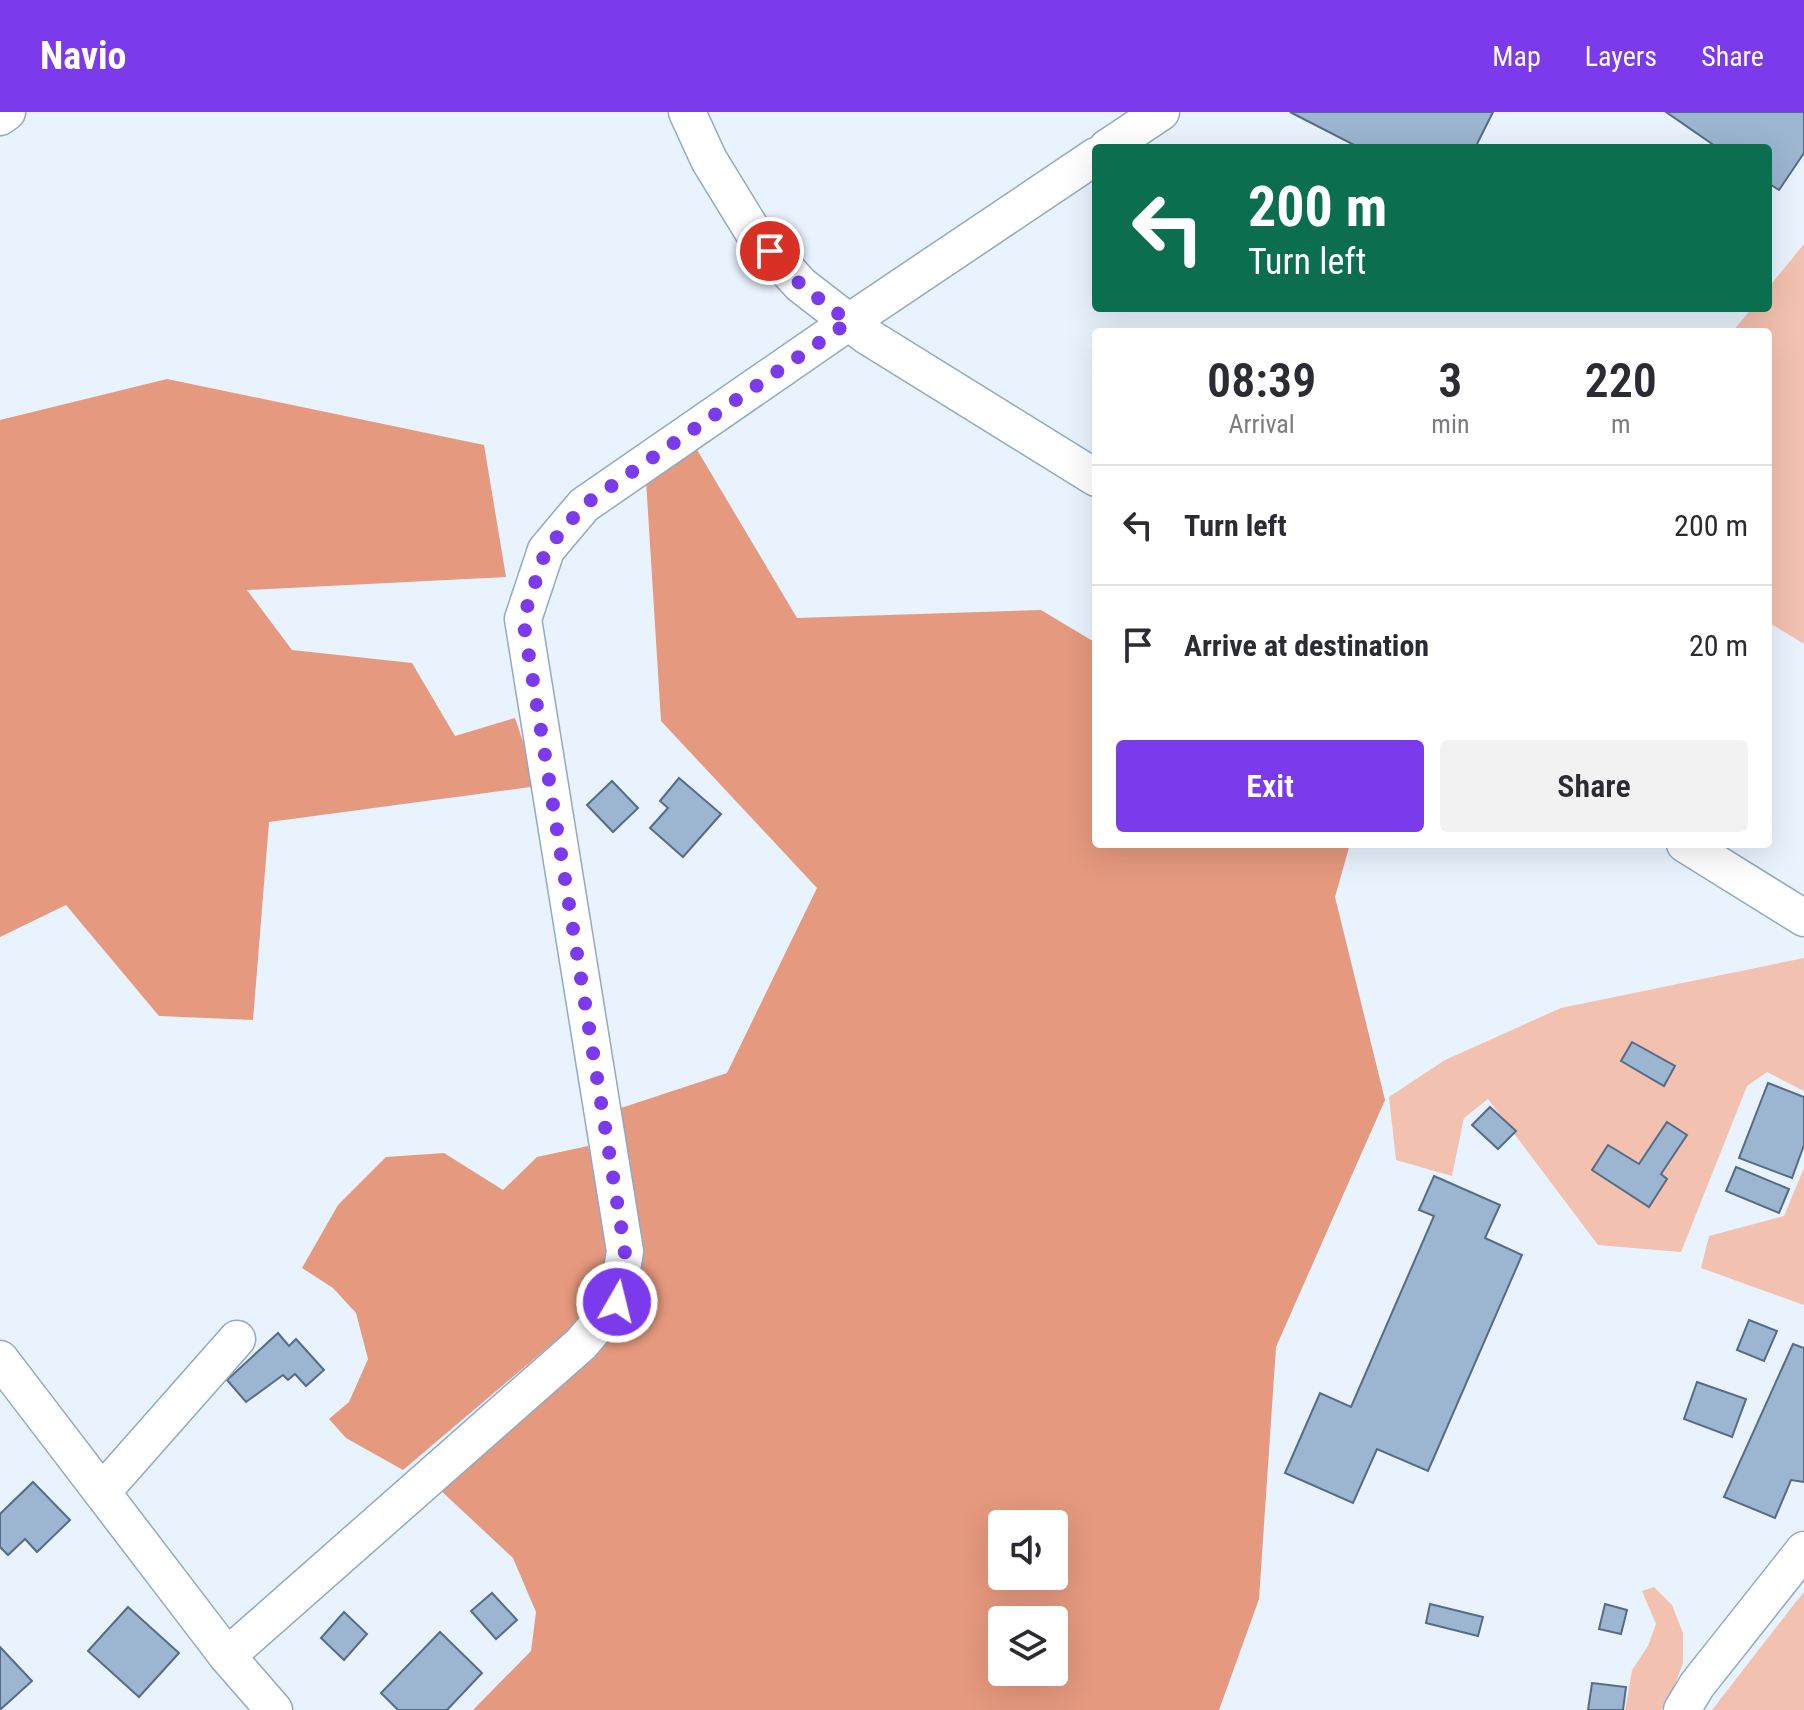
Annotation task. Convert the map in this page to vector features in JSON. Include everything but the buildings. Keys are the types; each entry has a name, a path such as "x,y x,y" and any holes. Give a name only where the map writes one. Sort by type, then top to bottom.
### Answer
{"street":[{"path":"0,117 7,112"},
{"path":"687,112 709,160 755,235 801,285 867,336 1092,476"},
{"path":"1113,144 1161,112"},
{"path":"227,1656 581,1344 617,1302 625,1251 523,619 546,550 584,505 1092,159"},
{"path":"1691,848 1804,918"},
{"path":"102,1492 237,1339"},
{"path":"0,1359 227,1656 274,1710"},
{"path":"1682,1710 1697,1685 1804,1550"}],"shaded area":[{"path":"1804,244 1804,644 1772,624 1772,328 1735,328 1749,312 1772,312 1772,283"},
{"path":"167,379 484,445 506,577 247,590 292,650 412,663 455,736 515,718 538,786 269,822 253,1020 159,1016 66,905 0,937 0,420"},
{"path":"696,448 797,618 1041,610 1092,641 1092,848 1349,848 1335,897 1385,1100 1276,1347 1259,1599 1219,1710 473,1710 531,1651 536,1612 513,1558 437,1487 634,1285 618,1109 727,1073 817,888 661,721 646,480"},
{"path":"1804,958 1804,1091 1767,1072 1747,1086 1681,1252 1598,1245 1488,1099 1464,1118 1452,1176 1396,1160 1389,1097 1445,1060 1561,1008"},
{"path":"588,1146 622,1250 606,1298 403,1470 346,1438 329,1419 349,1402 368,1359 356,1313 333,1288 302,1268 338,1205 386,1157 444,1153 503,1190 537,1157"},
{"path":"1804,1168 1804,1305 1701,1268 1709,1236 1784,1216"},
{"path":"1654,1587 1672,1605 1683,1633 1683,1663 1661,1710 1625,1710 1632,1670 1648,1646 1656,1624 1642,1591"},
{"path":"1804,1592 1804,1710 1712,1710 1795,1603"}],"route":[{"path":"617,1302 625,1251 523,619 546,550 584,505 849,322 801,285 770,251"}]}
